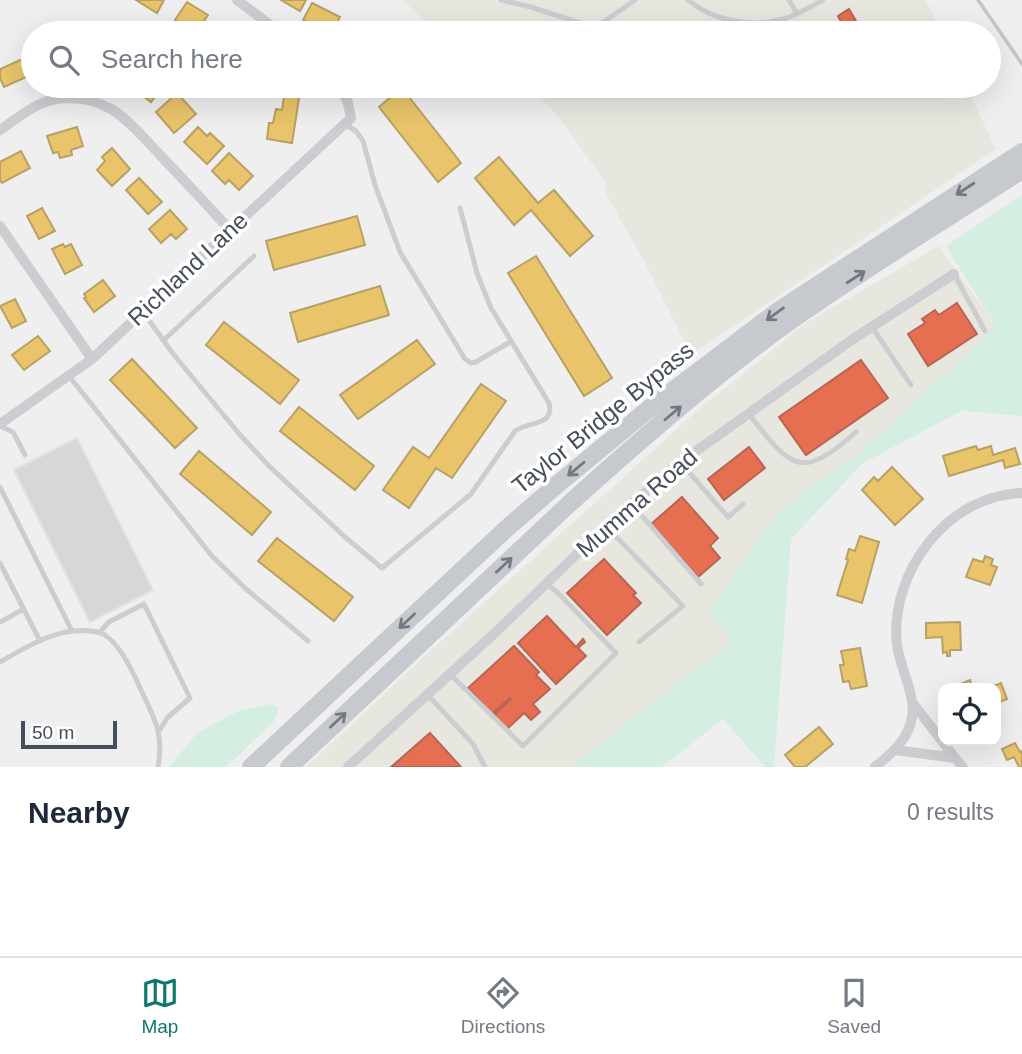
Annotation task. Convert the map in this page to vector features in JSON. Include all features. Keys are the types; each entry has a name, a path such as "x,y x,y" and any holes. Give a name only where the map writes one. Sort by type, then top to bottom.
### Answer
{"main road":[{"name":"Taylor Bridge Bypass","path":"251,767 506,529 697,371 778,311 1022,152"},
{"name":"Taylor Bridge Bypass","path":"289,767 569,504 703,388 797,317 1022,170"}],"street":[{"path":"237,0 265,21"},
{"path":"345,124 351,118 346,98"},
{"path":"0,130 36,105 54,99 96,102 113,110 142,135 230,230"},
{"name":"Richland Lane","path":"0,425 92,359 345,124"},
{"path":"0,226 92,359"},
{"name":"Mumma Road","path":"348,767 631,503 748,413 954,274"},
{"path":"875,767 895,750 912,721 912,702 899,658 896,634 901,596 908,575 928,543 957,516 990,499 1022,493"},
{"path":"912,702 963,767"},
{"path":"895,750 955,758"}],"lane":[{"path":"501,0 574,21"},
{"path":"605,21 635,0"},
{"path":"688,0 713,16 736,21"},
{"path":"789,0 797,14"},
{"path":"773,21 797,14 823,0"},
{"path":"345,124 356,131 363,141 375,185 400,252 465,359 471,363 476,362 510,342"},
{"path":"143,312 225,418 269,466 382,568 471,494 515,431 543,421 550,413 549,403 491,308 477,273 460,208"},
{"path":"164,340 254,256"},
{"path":"954,274 985,331"},
{"path":"872,327 911,385"},
{"path":"69,376 212,556 246,589 308,641"},
{"path":"748,413 769,439 789,459 797,463 818,460 856,432"},
{"path":"0,425 13,432 25,455"},
{"path":"681,463 728,517 743,504"},
{"path":"0,487 72,631"},
{"path":"631,503 701,584"},
{"path":"607,526 682,606 639,642"},
{"path":"0,563 40,641"},
{"path":"449,673 523,747 616,653 546,583"},
{"path":"100,632 109,622 144,604 190,698 168,717 159,731"},
{"path":"0,622 24,609"},
{"path":"0,662 59,634 72,631 100,632 107,636 129,667 157,724 160,753 158,767"},
{"path":"427,694 473,744 485,767"}],"shaded area":[{"path":"926,0 936,21 426,21 404,1"},
{"path":"540,98 972,98 996,149 691,355 645,263 607,196 604,180 553,110"},
{"path":"939,246 998,329 736,579 732,642 572,767 306,767 699,409 807,322"}],"green space":[{"path":"1022,195 1022,416 962,411 863,463 791,539 774,767 765,767 723,719 662,767 570,767 732,642 710,611 779,511 855,457 996,327 946,246"},
{"path":"272,704 279,709 275,720 226,767 169,767 197,733 238,711"}],"building: Homes":[{"path":"136,0 164,0 157,13"},
{"path":"281,0 306,0 300,11"},
{"path":"187,2 208,15 204,21 175,20"},
{"path":"312,3 340,17 338,21 303,20"},
{"path":"21,60 21,79 4,87 0,69"},
{"path":"171,98 182,98 196,114 174,133 156,112"},
{"path":"284,98 299,98 292,143 267,139 269,123 273,123 276,109 282,110"},
{"path":"390,98 410,98 461,163 438,182 379,107"},
{"path":"77,127 83,146 71,150 72,155 60,158 58,152 53,153 47,136"},
{"path":"198,127 207,136 210,133 224,146 207,164 184,142"},
{"path":"112,148 130,169 112,186 97,170 105,161 102,157"},
{"path":"21,151 30,168 2,183 0,162"},
{"path":"229,153 253,176 239,190 229,180 225,184 212,171"},
{"path":"499,157 538,203 554,190 593,236 570,256 531,210 514,225 475,178"},
{"path":"139,178 162,202 148,214 126,190"},
{"path":"42,208 55,231 39,239 27,216"},
{"path":"170,210 187,229 176,239 171,234 161,243 149,229"},
{"path":"357,216 365,245 274,270 266,241"},
{"path":"63,244 65,247 71,244 82,265 65,274 52,249"},
{"path":"536,256 612,378 584,396 508,273"},
{"path":"103,280 115,296 94,312 84,294"},
{"path":"380,286 389,315 298,342 290,313"},
{"path":"15,299 26,321 12,328 0,306"},
{"path":"224,322 299,380 280,404 206,345"},
{"path":"38,336 50,351 24,370 12,355"},
{"path":"417,340 435,364 358,419 340,395"},
{"path":"132,359 197,428 175,448 110,380"},
{"path":"481,384 506,401 452,478 436,468 409,508 383,490 413,447 429,458"},
{"path":"299,407 374,466 355,490 280,431"},
{"path":"976,446 978,450 991,446 993,455 1015,448 1020,464 1005,468 1003,460 949,476 943,456"},
{"path":"199,451 271,512 252,535 180,474"},
{"path":"892,467 923,499 895,525 862,490 874,477 878,481"},
{"path":"860,536 879,542 862,603 837,595 849,549 855,551"},
{"path":"277,538 353,597 334,621 258,561"},
{"path":"985,556 993,559 991,565 997,567 990,585 966,577 973,559 983,562"},
{"path":"960,622 961,650 950,650 950,656 947,656 947,652 943,653 942,637 926,638 926,623"},
{"path":"860,648 867,686 851,689 849,681 843,682 841,651"},
{"path":"1001,683 1007,699 1001,702"},
{"path":"819,727 833,744 805,767 795,767 785,755"},
{"path":"1015,743 1020,752 1022,751 1022,767 1019,767 1014,757 1007,760 1002,749"}],"building: Shops":[{"path":"849,9 856,21 841,21 838,16"},
{"path":"957,303 977,334 928,366 908,334 925,323 922,319 935,310 939,315"},
{"path":"861,360 888,398 806,455 779,417"},
{"path":"749,447 765,468 724,500 708,479"},
{"path":"682,497 718,538 710,546 720,558 698,577 651,524"},
{"path":"604,559 636,593 633,595 641,603 607,635 567,593"},
{"path":"547,616 576,647 583,639 585,642 578,648 586,656 556,684 518,643"},
{"path":"514,646 539,672 536,675 550,689 533,704 540,712 531,720 524,713 507,729 494,715 511,699 492,714 468,688"},
{"path":"430,733 461,767 391,767"}],"building: Other":[{"path":"77,438 153,590 90,622 14,470"}],"railway":[{"path":"978,0 992,21"},
{"path":"1001,33 1022,64"}]}
